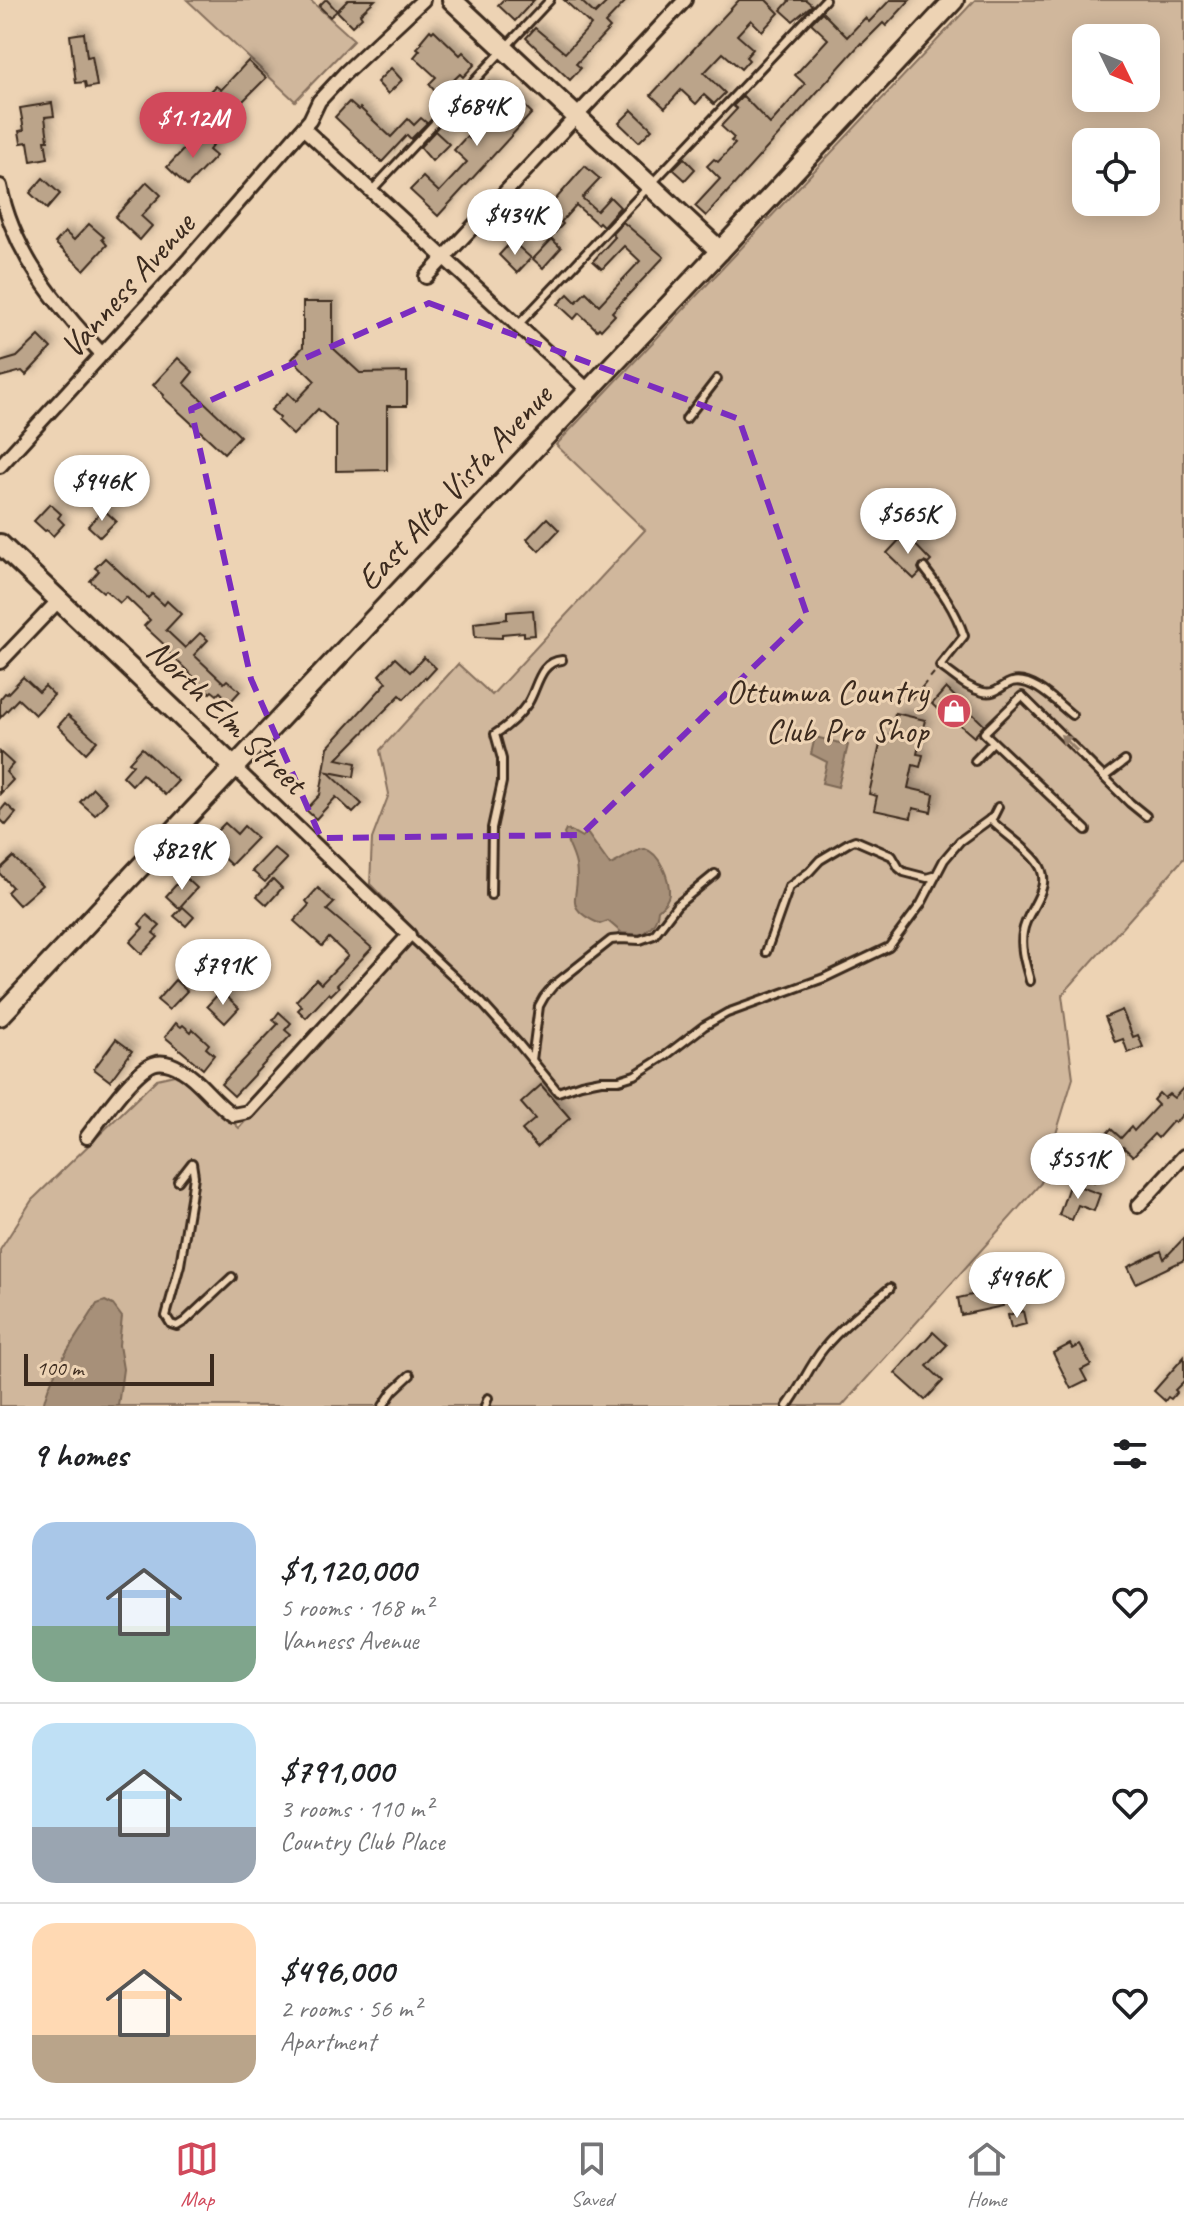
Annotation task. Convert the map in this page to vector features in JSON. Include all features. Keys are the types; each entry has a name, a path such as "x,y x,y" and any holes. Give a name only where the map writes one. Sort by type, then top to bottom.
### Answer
{"main road":[{"path":"452,0 720,251"},
{"name":"East Alta Vista Avenue","path":"0,1016 954,0"},
{"name":"North Elm Street","path":"0,544 235,768"}],"street":[{"name":"Vanness Avenue","path":"0,466 310,120 319,101 336,82 423,0"},
{"path":"426,277 685,0"},
{"path":"303,128 589,391"},
{"path":"0,186 4,209 21,247 45,288 102,354"},
{"path":"0,662 59,600"},
{"name":"North Elm Street","path":"235,768 409,935"},
{"path":"87,1137 136,1077 152,1064 161,1062 184,1071 233,1115 248,1112 409,935"},
{"path":"1138,1206 1184,1156"}],"lane":[{"path":"372,191 550,0"},
{"path":"518,325 825,0"},
{"path":"686,419 717,379"},
{"path":"924,568 947,598 964,636 940,666 966,686 986,693 998,691 1012,682 1025,682 1040,688 1072,715"},
{"path":"491,895 492,828 502,782 502,759 495,734 509,725 530,700 545,667 562,660"},
{"path":"1086,830 984,733 1022,696 1146,816"},
{"path":"975,761 993,742"},
{"path":"1104,777 1125,761"},
{"path":"409,935 482,1003 558,1092 601,1080 619,1080 635,1075 727,1013 813,983 889,947 921,904 944,860 960,841 990,819 998,807"},
{"path":"990,819 1037,861 1042,871 1038,902 1024,924 1023,932 1023,951 1030,981"},
{"path":"766,952 789,887 820,860 850,842 855,840 892,856 904,872 927,878 934,876"},
{"path":"532,1062 539,1006 553,986 611,940 640,940 654,935 677,905 715,874"},
{"path":"178,1181 192,1163 194,1176 180,1265 166,1316 171,1324 177,1326 185,1321 232,1277"},
{"path":"787,1406 824,1347 890,1288"},
{"path":"383,1406 410,1375"},
{"path":"485,1406 488,1398"}],"path":[{"path":"912,699 940,666"}],"highlighted area":[{"path":"429,303 739,419 807,615 581,835 321,838 251,679 191,409"}],"shaded area":[{"path":"187,0 310,0 354,40 295,101"},
{"path":"975,0 1184,0 1184,858 1062,995 1073,1078 1041,1183 842,1406 0,1406 0,1250 32,1200 157,1079 179,1074 239,1128 418,934 370,884 372,839 389,794 380,750 458,664 492,695 645,530 556,445"},
{"path":"815,737 848,745 838,787 822,783 827,762 811,754"},
{"path":"566,830 582,837 587,833 610,865 645,849 659,861 668,882 668,897 652,925 641,935 622,933 608,921 600,924 580,912 575,900 576,865 564,834"},
{"path":"105,1301 113,1305 122,1317 119,1345 123,1369 118,1406 43,1406 52,1379 66,1353 97,1304"}],"building":[{"path":"325,0 337,11 330,17 319,6"},
{"path":"348,0 375,0 352,26 337,11"},
{"path":"503,0 534,0 515,21 498,5"},
{"path":"564,0 580,0 595,14 609,0 627,0 605,23 610,28 576,64 581,68 570,80 526,38 535,28 565,53 591,25"},
{"path":"739,0 766,0 779,13 762,31 751,20 737,35 753,49 746,57 749,60 741,69 723,53 704,73 725,93 714,104 704,95 696,104 681,90 665,108 651,95"},
{"path":"790,0 806,0 812,5 793,21 781,10"},
{"path":"890,0 910,0 886,26 883,23 861,43 706,216 695,206 720,179 707,166 714,159 718,162 735,144 731,141 734,138 721,126 737,109 733,106 743,96 770,124 805,84 795,75 828,39 811,23 822,12 847,37 865,18 869,22"},
{"path":"430,30 434,30 460,55 463,52 475,64 438,95 429,84 436,77 414,57 420,50 417,48 420,42"},
{"path":"84,33 87,57 92,56 97,86 86,88 85,82 76,83 70,35"},
{"path":"248,61 266,78 238,106 227,99 219,107 207,95 216,86 221,90"},
{"path":"391,68 402,80 388,94 377,82"},
{"path":"489,82 509,101 514,96 532,113 438,216 410,190 423,177 439,192 467,162 454,150 467,136 470,139 495,113 476,96"},
{"path":"349,102 358,110 360,108 391,137 408,119 414,125 421,118 427,123 411,139 407,135 382,162 335,117"},
{"path":"52,103 54,116 45,117 48,158 31,161 28,142 21,143 19,131 24,130 20,108"},
{"path":"632,110 652,129 639,142 619,123"},
{"path":"200,114 210,123 201,132 192,123"},
{"path":"435,131 449,144 432,161 420,147"},
{"path":"200,132 213,145 209,150 216,156 187,186 167,167"},
{"path":"684,158 695,169 685,180 673,169"},
{"path":"585,166 600,179 582,198 597,211 610,197 620,207 603,226 576,205 550,238 532,221 545,207 547,209"},
{"path":"43,178 60,194 47,209 30,193"},
{"path":"147,182 161,195 141,216 152,226 140,240 115,217"},
{"path":"623,222 664,257 612,312 615,315 601,330 597,330 579,313 574,319 558,304 568,294 576,302 586,292 599,305 640,261 624,246 602,269 593,261 615,237 612,234"},
{"path":"89,224 104,237 102,239 107,245 84,270 55,243 65,232 74,240"},
{"path":"552,239 561,248 543,268 533,259"},
{"path":"512,241 531,258 517,273 499,255"},
{"path":"303,302 333,302 333,348 360,373 407,372 407,406 387,406 387,470 336,471 336,425 318,409 293,435 271,410 288,393 296,401 315,381 292,359 303,347"},
{"path":"39,336 51,348 26,375 22,371 0,377 0,362 17,357"},
{"path":"178,358 193,372 184,383 240,436 224,453 153,385"},
{"path":"50,504 61,514 58,518 64,524 53,536 34,521"},
{"path":"103,509 116,521 100,537 88,526"},
{"path":"547,518 559,530 539,551 527,539"},
{"path":"905,534 931,561 920,564 920,573 914,579 887,553"},
{"path":"105,558 148,598 152,594 164,605 167,601 181,614 166,630 185,648 200,633 208,640 194,655 224,683 227,680 240,691 230,702 220,692 217,695 212,691 210,693 168,652 170,650 144,626 150,620 126,597 120,603 90,581 99,571 95,568"},
{"path":"533,610 535,635 524,636 524,632 502,634 502,638 475,637 474,623 507,619 507,612"},
{"path":"424,657 436,668 404,699 400,695 337,759 356,763 354,777 328,772 362,804 353,813 336,797 316,819 306,810 320,795 328,747 387,682 379,675 395,658 410,672"},
{"path":"23,677 39,692 45,686 54,695 35,715 18,699 0,718 0,699"},
{"name":"Ottumwa Country Club Pro Shop","path":"946,688 984,725 974,737 932,704"},
{"path":"895,713 925,720 917,754 923,755 920,767 913,765 908,788 934,794 931,812 913,808 911,818 874,810 877,796 869,794 881,740 889,742"},
{"path":"68,715 97,741 86,753 58,726"},
{"path":"142,748 178,781 165,795 142,774 132,785 123,776 133,765 129,762"},
{"path":"0,752 13,764 6,772 13,780 0,794"},
{"path":"93,788 107,802 95,815 80,802"},
{"path":"6,804 16,813 6,825 0,819 0,811"},
{"path":"225,823 237,834 244,826 257,838 231,865 206,842"},
{"path":"274,848 287,859 265,882 252,871"},
{"path":"13,857 42,885 19,905 7,892 12,887 0,874 0,869"},
{"path":"184,876 197,888 179,908 166,896"},
{"path":"273,879 282,888 267,905 257,896"},
{"path":"318,888 334,903 327,910 372,948 337,985 339,987 331,995 329,993 306,1018 298,1010 302,1006 296,1001 316,979 321,984 348,956 329,938 322,946 294,921 309,905 306,901"},
{"path":"183,907 194,917 186,926 174,916"},
{"path":"147,915 160,926 153,933 158,937 142,954 130,942 143,928 139,924"},
{"path":"175,980 187,991 169,1010 157,1000"},
{"path":"221,991 239,1008 225,1023 207,1006"},
{"path":"1122,1010 1133,1037 1138,1035 1143,1047 1128,1053 1123,1039 1115,1042 1105,1017"},
{"path":"279,1012 291,1023 285,1030 291,1035 234,1096 221,1084 278,1024 273,1020"},
{"path":"176,1023 191,1032 193,1029 209,1044 206,1048 214,1055 203,1069 165,1037"},
{"path":"116,1039 132,1051 110,1081 94,1069"},
{"path":"541,1085 570,1118 537,1147 522,1130 535,1119 521,1103"},
{"path":"1184,1087 1184,1113 1158,1138 1154,1134 1133,1156 1123,1147 1094,1182 1079,1168 1091,1156 1084,1149 1096,1138 1100,1141 1111,1129 1121,1138 1131,1127 1134,1131 1158,1105 1153,1100 1159,1093 1164,1098 1169,1094 1174,1098"},
{"path":"1070,1183 1100,1194 1094,1211 1078,1205 1072,1220 1059,1215"},
{"path":"1184,1238 1184,1260 1136,1283 1128,1267 1161,1251 1164,1259"},
{"path":"1000,1289 1003,1306 961,1315 958,1298"},
{"path":"1023,1311 1026,1324 1011,1328 1008,1315"},
{"path":"933,1332 947,1345 927,1366 943,1381 925,1400 895,1373"},
{"path":"1070,1344 1073,1349 1080,1345 1091,1365 1081,1370 1087,1381 1071,1389 1053,1353"},
{"path":"1184,1357 1184,1381 1171,1399 1168,1397 1165,1401 1154,1391"}],"place":[{"name":"Ottumwa Country Club Pro Shop","path":"954,711"}]}
